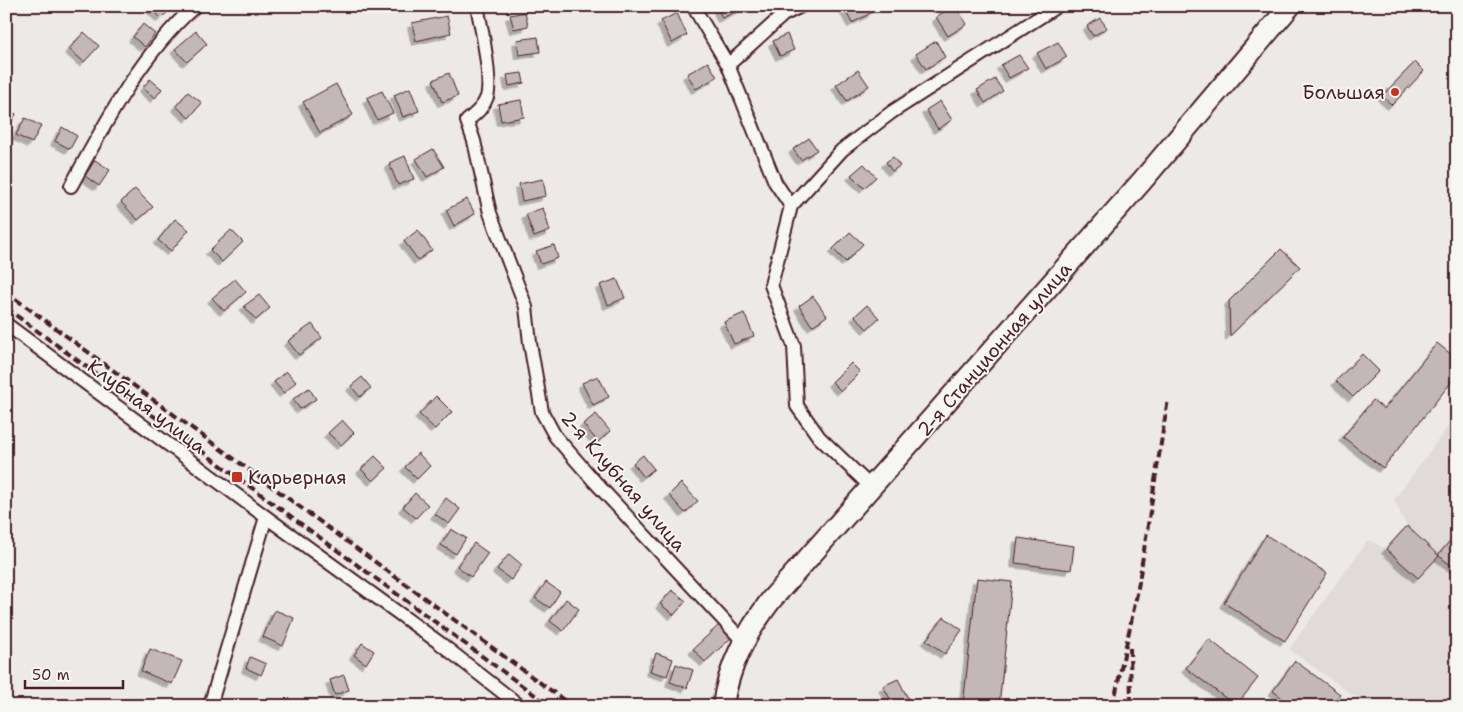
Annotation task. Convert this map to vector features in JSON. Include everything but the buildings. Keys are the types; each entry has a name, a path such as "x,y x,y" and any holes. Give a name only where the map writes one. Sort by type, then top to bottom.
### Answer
{"main road":[{"name":"2-я Станционная улица","path":"723,706 733,664 743,641 770,600 872,488 1142,180 1290,6"}],"street":[{"path":"71,186 111,112 172,27 195,6"},
{"name":"2-я Клубная улица","path":"477,6 485,43 488,94 480,109 467,120 474,141 490,213 526,307 542,412 556,436 595,482 743,641"},
{"path":"693,6 728,65 775,182 792,206"},
{"path":"728,65 783,15 801,6"},
{"path":"872,488 819,437 797,406 794,346 771,285 792,206 842,150 892,112 1044,9 1057,6"},
{"name":"Клубная улица","path":"6,324 441,644 520,706"},
{"path":"210,706 266,517"}],"shaded area":[{"path":"1457,414 1457,706 1368,706 1289,649 1368,540 1386,549 1407,526 1394,500"}],"railway":[{"path":"6,292 572,706"},
{"path":"6,308 550,706"},
{"path":"1113,706 1137,594 1168,399"},
{"path":"1130,648 1131,706"}],"place":[{"name":"Большая","path":"1395,92"},
{"name":"Карьерная","path":"237,477"}]}
